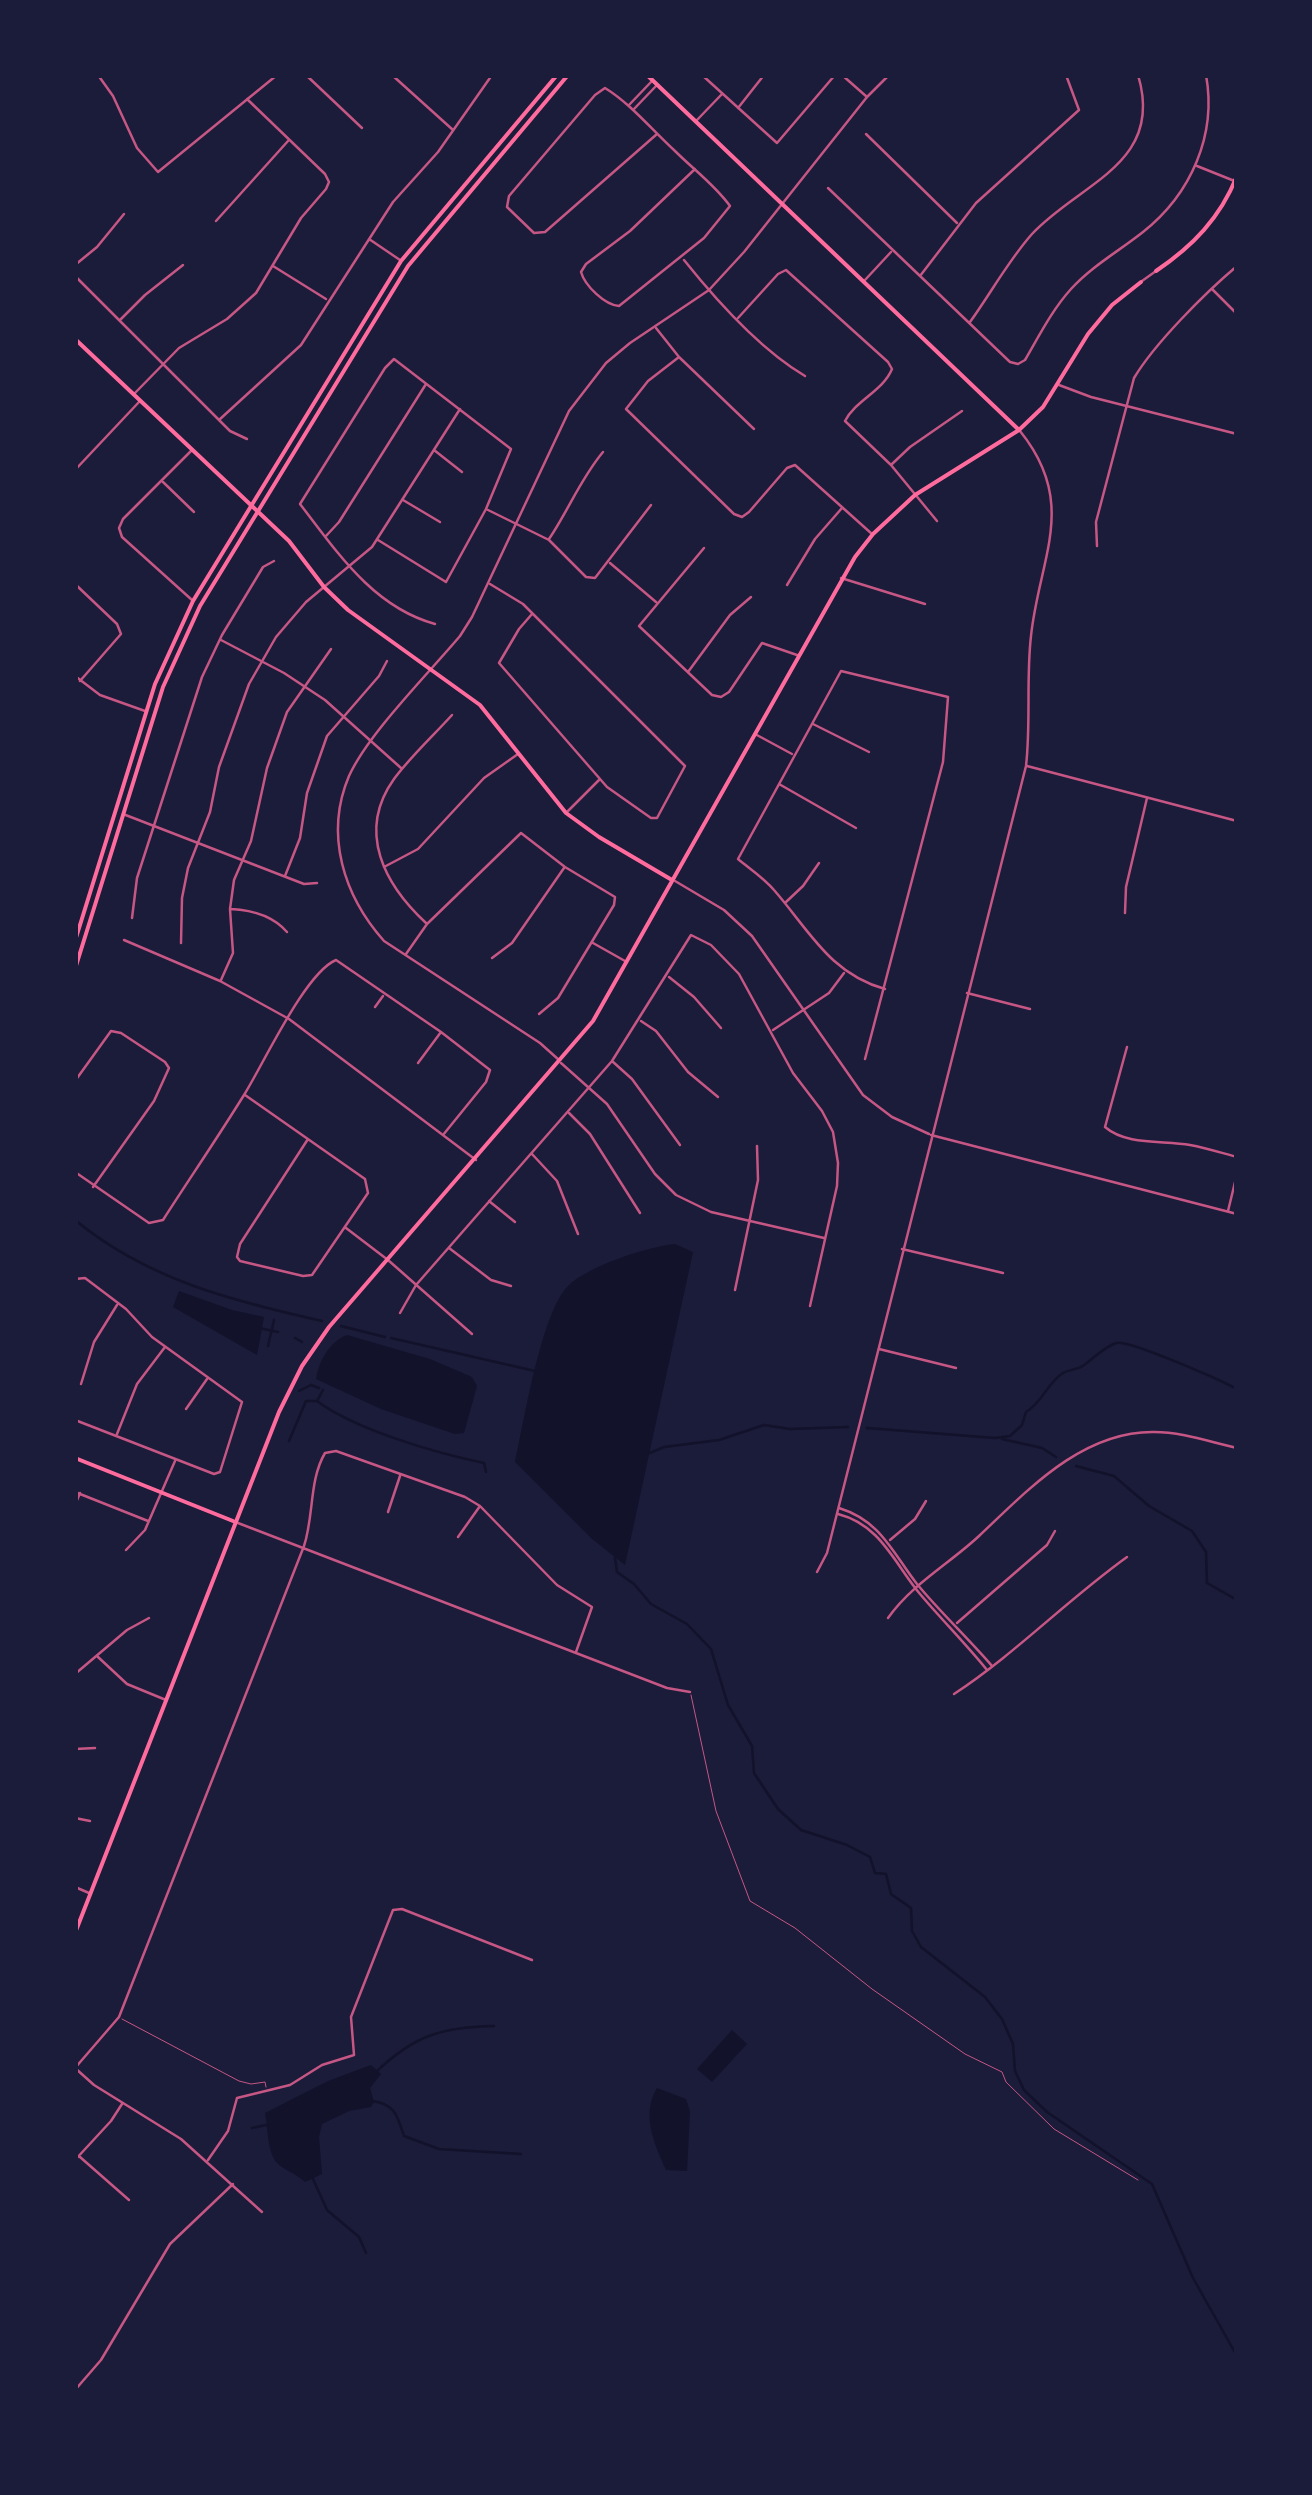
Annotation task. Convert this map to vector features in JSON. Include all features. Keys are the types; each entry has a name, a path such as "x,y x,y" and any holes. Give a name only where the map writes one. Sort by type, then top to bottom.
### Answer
{"main road":[{"path":"75,941 146,712 170,647 193,601 401,261 556,75"},
{"path":"75,969 163,687 182,638 417,254 568,75"},
{"path":"652,80 1019,430"},
{"path":"1156,272 1196,241 1214,220 1236,180"},
{"path":"75,1932 279,1412 302,1366 329,1327 592,1021 841,578 872,534 915,495 1019,430 1043,408 1088,334 1112,306 1141,282"},
{"path":"75,339 258,511 348,610 480,705 566,814 672,880"},
{"path":"75,1458 235,1522"}],"street":[{"path":"98,75 137,148 158,172 277,75"},
{"path":"306,75 362,128"},
{"path":"392,75 453,130"},
{"path":"218,420 234,402 290,359 393,202 453,130 490,77 484,75"},
{"path":"702,75 777,143 835,75"},
{"path":"737,109 764,75"},
{"path":"842,75 867,97"},
{"path":"826,1238 698,1208 676,1195 655,1174 618,1118 540,1043 384,942 351,896 341,866 338,836 340,810 350,776 372,742 460,636 568,411 588,382 630,342 708,290 889,75"},
{"path":"920,276 976,203 1079,110 1066,75"},
{"path":"970,324 1034,232 1111,173 1127,155 1142,111 1138,75"},
{"path":"828,188 1010,362 1018,364 1025,360 1069,291 1180,196 1196,165 1208,122 1206,75"},
{"path":"628,106 652,80"},
{"path":"632,111 652,80"},
{"path":"658,134 540,234 508,207 506,202 605,88 658,134 695,169 730,206 682,257 614,306 582,278 581,272 672,194 695,169"},
{"path":"696,121 722,94"},
{"path":"133,395 180,348 242,307 256,293 328,182 247,99"},
{"path":"866,134 958,224"},
{"path":"216,222 288,140"},
{"path":"1196,165 1236,180"},
{"path":"75,265 97,247 124,214"},
{"path":"368,238 401,261"},
{"path":"865,280 893,250"},
{"path":"682,257 708,290 789,366 805,376"},
{"path":"119,322 156,285 184,265"},
{"path":"272,266 328,300"},
{"path":"1098,546 1096,522 1130,385 1143,363 1211,288 1237,266"},
{"path":"738,318 786,270 892,369 889,378 844,420 891,465 937,521"},
{"path":"1141,282 1156,272"},
{"path":"75,276 218,420 247,439"},
{"path":"1211,288 1237,314"},
{"path":"656,328 678,357 754,428"},
{"path":"678,357 648,380 626,409 734,514 742,517 787,468 795,465 872,534"},
{"path":"378,540 446,582 486,509 511,449 394,359 384,368 300,504 367,586 415,619 435,624"},
{"path":"325,537 339,522 428,383"},
{"path":"1059,385 1237,434"},
{"path":"75,470 140,401"},
{"path":"181,943 182,898 235,720 262,661 287,623 378,540 460,408"},
{"path":"891,465 962,411"},
{"path":"817,1572 827,1553 838,1511 1026,766 1031,631 1053,534 1044,473 1019,430"},
{"path":"433,449 462,472"},
{"path":"192,450 123,519 119,533 193,601"},
{"path":"548,540 570,508 588,470 603,452"},
{"path":"162,481 194,512"},
{"path":"402,499 440,522"},
{"path":"486,509 548,540 586,576 595,578 651,504"},
{"path":"788,585 814,539 843,507"},
{"path":"704,548 639,626 712,695 721,697 762,643 797,656"},
{"path":"132,918 137,878 202,677 264,567 274,561"},
{"path":"609,562 656,602"},
{"path":"841,578 924,604"},
{"path":"488,583 509,594 532,614 685,766 657,818 622,800 600,779 499,662 532,614"},
{"path":"75,584 117,624 121,634 80,681"},
{"path":"687,673 730,614 751,598"},
{"path":"220,640 304,686 344,715 402,769"},
{"path":"220,981 233,953 230,909 234,880 256,822 278,737 287,712 331,649"},
{"path":"285,876 300,838 307,792 324,747 387,662"},
{"path":"865,1059 885,988 942,762 948,697 841,671 738,859 772,886 818,946 845,972 885,988"},
{"path":"75,676 100,695 146,712"},
{"path":"427,924 402,901 382,867 377,839 379,814 386,791 402,769 452,715"},
{"path":"812,723 869,752"},
{"path":"754,733 794,754"},
{"path":"382,867 418,849 484,778 518,754"},
{"path":"1026,766 1237,821"},
{"path":"566,814 600,779"},
{"path":"778,784 856,828"},
{"path":"1125,914 1126,887 1147,797"},
{"path":"124,814 304,884 317,883"},
{"path":"405,956 427,924 522,834 565,867 615,897 614,905 558,998 539,1014"},
{"path":"785,903 803,886 818,863"},
{"path":"492,958 512,943 565,867"},
{"path":"672,880 724,910 752,936 863,1094 892,1116 931,1135 1237,1214"},
{"path":"230,909 250,910 279,922 287,932"},
{"path":"400,1314 416,1286 612,1062 691,935 710,945 740,974 794,1073 833,1132 837,1186 810,1306"},
{"path":"124,940 220,981 289,1019 476,1160"},
{"path":"591,942 626,961"},
{"path":"75,1172 149,1223 163,1220 310,983 336,960 442,1032 490,1070 486,1082 443,1135"},
{"path":"771,1031 829,993 845,972"},
{"path":"667,975 694,997 721,1028"},
{"path":"375,1006 385,993"},
{"path":"966,993 1030,1009"},
{"path":"639,1020 656,1032 688,1072 718,1097"},
{"path":"75,1081 112,1032 121,1033 165,1062 168,1068 154,1101 93,1186"},
{"path":"418,1063 442,1032"},
{"path":"1127,1047 1105,1127 1113,1134 1189,1145 1237,1157"},
{"path":"612,1062 632,1079 680,1145"},
{"path":"244,1094 308,1139 365,1180 368,1186 368,1193 312,1275 246,1264 237,1256 240,1244 308,1139"},
{"path":"567,1112 590,1134 640,1214"},
{"path":"735,1290 758,1180 758,1146"},
{"path":"530,1153 557,1182 578,1234"},
{"path":"1228,1212 1237,1174"},
{"path":"489,1201 516,1222"},
{"path":"344,1228 388,1260 472,1334"},
{"path":"449,1248 491,1280 510,1286"},
{"path":"902,1248 1003,1272"},
{"path":"75,1420 218,1474 242,1402 165,1347 118,1303 78,1278"},
{"path":"81,1384 94,1342 118,1303"},
{"path":"116,1436 137,1384 165,1347"},
{"path":"878,1348 956,1368"},
{"path":"186,1409 207,1379"},
{"path":"888,1618 916,1587 1076,1454 1127,1433 1156,1432 1237,1448"},
{"path":"262,2212 208,2160 75,2068 119,2017 304,1546 319,1464 325,1453 336,1451 480,1506 558,1585 592,1607 576,1652"},
{"path":"126,1550 150,1522 176,1460"},
{"path":"388,1512 400,1476"},
{"path":"75,1505 77,1493 150,1522"},
{"path":"887,1543 915,1519 926,1501"},
{"path":"458,1537 480,1506"},
{"path":"838,1511 866,1525 887,1543 916,1587 992,1666"},
{"path":"235,1522 667,1688 690,1692"},
{"path":"954,1626 1047,1545 1055,1531"},
{"path":"954,1694 1127,1557"},
{"path":"75,1674 127,1630 149,1618"},
{"path":"954,1626 988,1670"},
{"path":"97,1656 127,1684 166,1700"},
{"path":"75,1749 96,1748"},
{"path":"75,1818 90,1821"},
{"path":"75,1887 90,1893"},
{"path":"208,2160 224,2138 237,2098 290,2085 322,2065 354,2055 350,2026 354,2008 388,1916 394,1910 402,1909 532,1960"},
{"path":"123,2103 112,2121 77,2158 129,2200"},
{"path":"75,2390 101,2360 170,2244 233,2184"}],"lane":[{"path":"690,1692 716,1810 750,1901 796,1928 872,1990 966,2054 1002,2072 1006,2082 1054,2129 1138,2180"},
{"path":"119,2017 239,2081 265,2082 268,2092"}],"shaded area":[{"path":"675,1244 693,1252 625,1565 591,1538 515,1462 542,1343 558,1300 568,1286 589,1271 618,1259"},
{"path":"179,1291 264,1317 257,1355 173,1307"},
{"path":"347,1335 430,1359 472,1377 477,1386 464,1433 455,1434 381,1409 316,1379 326,1352"},
{"path":"732,2030 747,2044 712,2082 697,2069"},
{"path":"371,2065 381,2074 370,2088 374,2102 371,2107 349,2111 322,2124 322,2174 305,2182 277,2163 265,2113 328,2081"},
{"path":"657,2088 686,2099 690,2111 687,2171 666,2170 657,2150 650,2108"}],"waterway":[{"path":"75,1220 103,1241 162,1273 224,1296 322,1321"},
{"path":"268,1346 274,1320"},
{"path":"341,1326 385,1337"},
{"path":"259,1328 278,1332"},
{"path":"295,1338 302,1342"},
{"path":"391,1338 535,1371"},
{"path":"867,1428 1010,1436 1058,1377 1082,1367 1116,1343 1155,1353 1237,1389"},
{"path":"299,1391 311,1385 319,1388"},
{"path":"289,1441 306,1401 317,1401 323,1390"},
{"path":"317,1401 374,1431 484,1463 486,1472"},
{"path":"650,1453 664,1447 719,1440 764,1425 790,1429 848,1427"},
{"path":"1002,1439 1042,1448 1056,1457"},
{"path":"1076,1466 1114,1476 1149,1506 1192,1531 1206,1552 1207,1583 1237,1600"},
{"path":"615,1558 617,1572 651,1604 687,1624 711,1649 728,1705 752,1746 754,1773 778,1809 801,1830 870,1857 875,1873 886,1874 891,1894 911,1908 912,1931 921,1947 985,1997 1002,2019 1013,2044 1015,2071 1024,2090 1047,2112 1152,2184 1193,2278 1237,2356"},
{"path":"375,2073 402,2050 429,2036 494,2026"},
{"path":"372,2101 394,2112 404,2136 439,2149 521,2154"},
{"path":"252,2128 266,2125"},
{"path":"313,2179 327,2210 359,2237 366,2253"}]}
